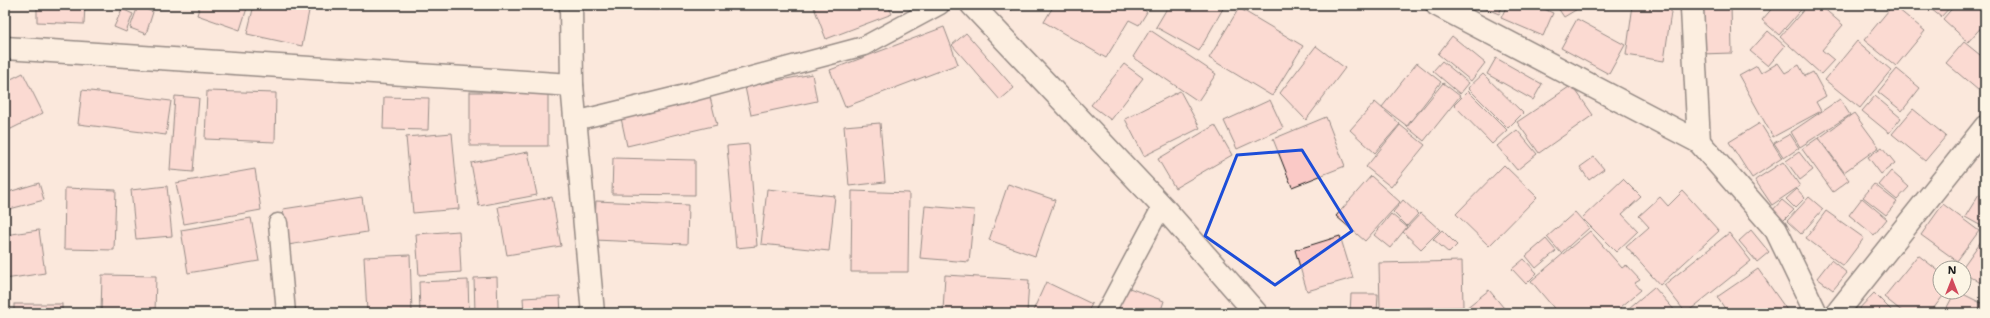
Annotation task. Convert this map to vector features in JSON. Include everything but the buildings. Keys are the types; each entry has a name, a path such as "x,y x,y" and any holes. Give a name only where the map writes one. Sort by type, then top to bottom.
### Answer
{"street":[{"path":"571,5 572,85 593,313"},
{"path":"972,5 1162,206 1256,313"},
{"path":"1437,5 1699,142 1776,230 1816,313"},
{"path":"1694,5 1692,9 1699,142"},
{"path":"5,48 572,85"},
{"path":"1837,313 1985,127"}],"lane":[{"path":"575,120 681,95 864,46 940,5"},
{"path":"1105,313 1162,206"},
{"path":"278,223 286,313"}],"highlighted area":[{"path":"1302,150 1352,231 1275,285 1205,236 1237,155"}]}
